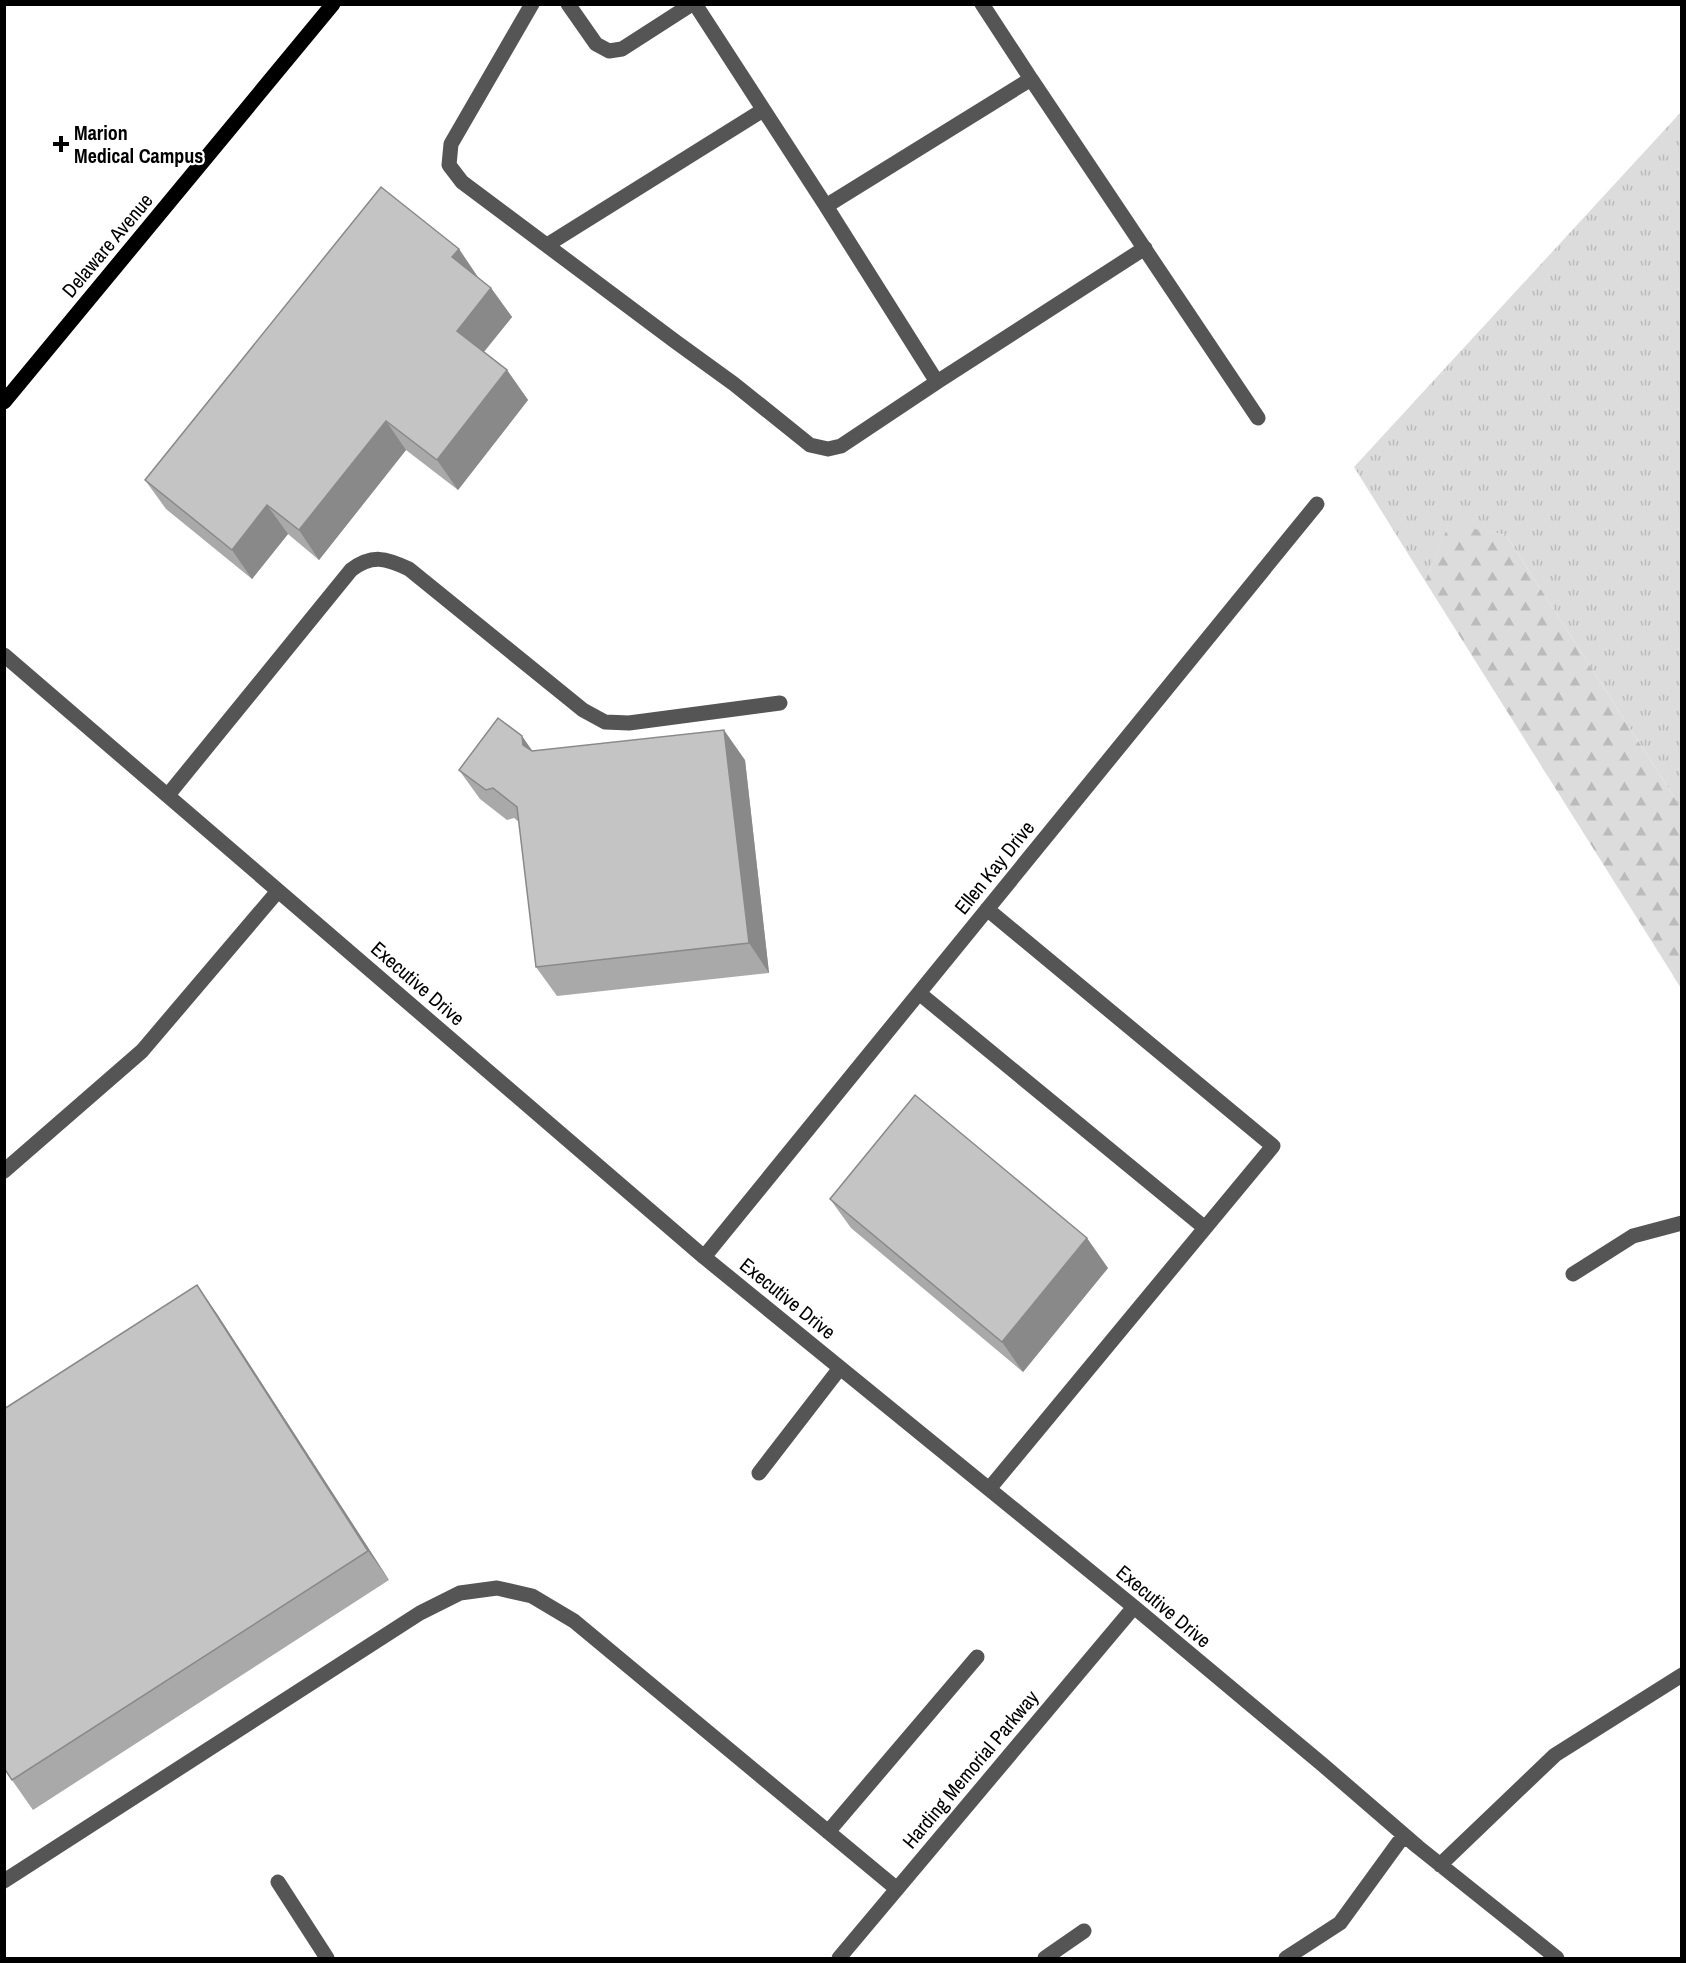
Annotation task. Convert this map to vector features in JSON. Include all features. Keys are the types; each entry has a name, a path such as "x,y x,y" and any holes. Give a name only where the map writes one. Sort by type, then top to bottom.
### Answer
{"main road":[{"name":"Delaware Avenue","path":"4,402 333,4"}],"street":[{"path":"532,4 451,144 449,165 462,182 734,384 810,445 828,449 841,446 1145,248"},
{"path":"568,4 596,44 609,51 622,49 694,4 826,206 937,382"},
{"path":"982,4 1258,418"},
{"path":"826,206 1031,78"},
{"path":"547,245 764,110"},
{"name":"Ellen Kay Drive","path":"704,1257 1317,504"},
{"path":"168,795 351,570 362,561 377,558 393,561 409,568 583,710 605,722 629,723 780,703"},
{"name":"Executive Drive","path":"4,655 704,1257 1134,1607 1440,1865 1557,1959"},
{"path":"4,1171 142,1051 278,891"},
{"path":"987,909 1272,1146 989,1489"},
{"path":"919,993 1205,1228"},
{"path":"1573,1274 1633,1236 1682,1223"},
{"path":"759,1473 840,1368"},
{"path":"4,1881 420,1613 460,1593 497,1588 532,1596 574,1622 897,1889"},
{"name":"Harding Memorial Parkway","path":"839,1959 1134,1607"},
{"path":"828,1832 977,1657"},
{"path":"1440,1865 1556,1755 1682,1675"},
{"path":"1286,1959 1340,1923 1404,1835"},
{"path":"278,1882 327,1959"},
{"path":"1045,1959 1084,1931"}],"green space":[{"path":"1681,112 1681,808 1506,535 1449,525 1425,581 1354,467"},
{"path":"1449,524 1506,535 1681,808 1681,988 1425,581"}],"building":[{"path":"381,187 459,249 452,257 491,288 457,331 507,370 437,460 386,421 299,530 267,505 232,550 145,480"},
{"path":"498,718 522,736 523,745 532,751 724,730 749,943 536,967 517,807 493,788 486,790 459,770"},
{"path":"915,1095 1087,1238 1002,1342 830,1199"},
{"path":"197,1285 368,1551 12,1780 4,1768 4,1409"}],"place":[{"name":"Marion Medical Campus","path":"61,144"}]}
